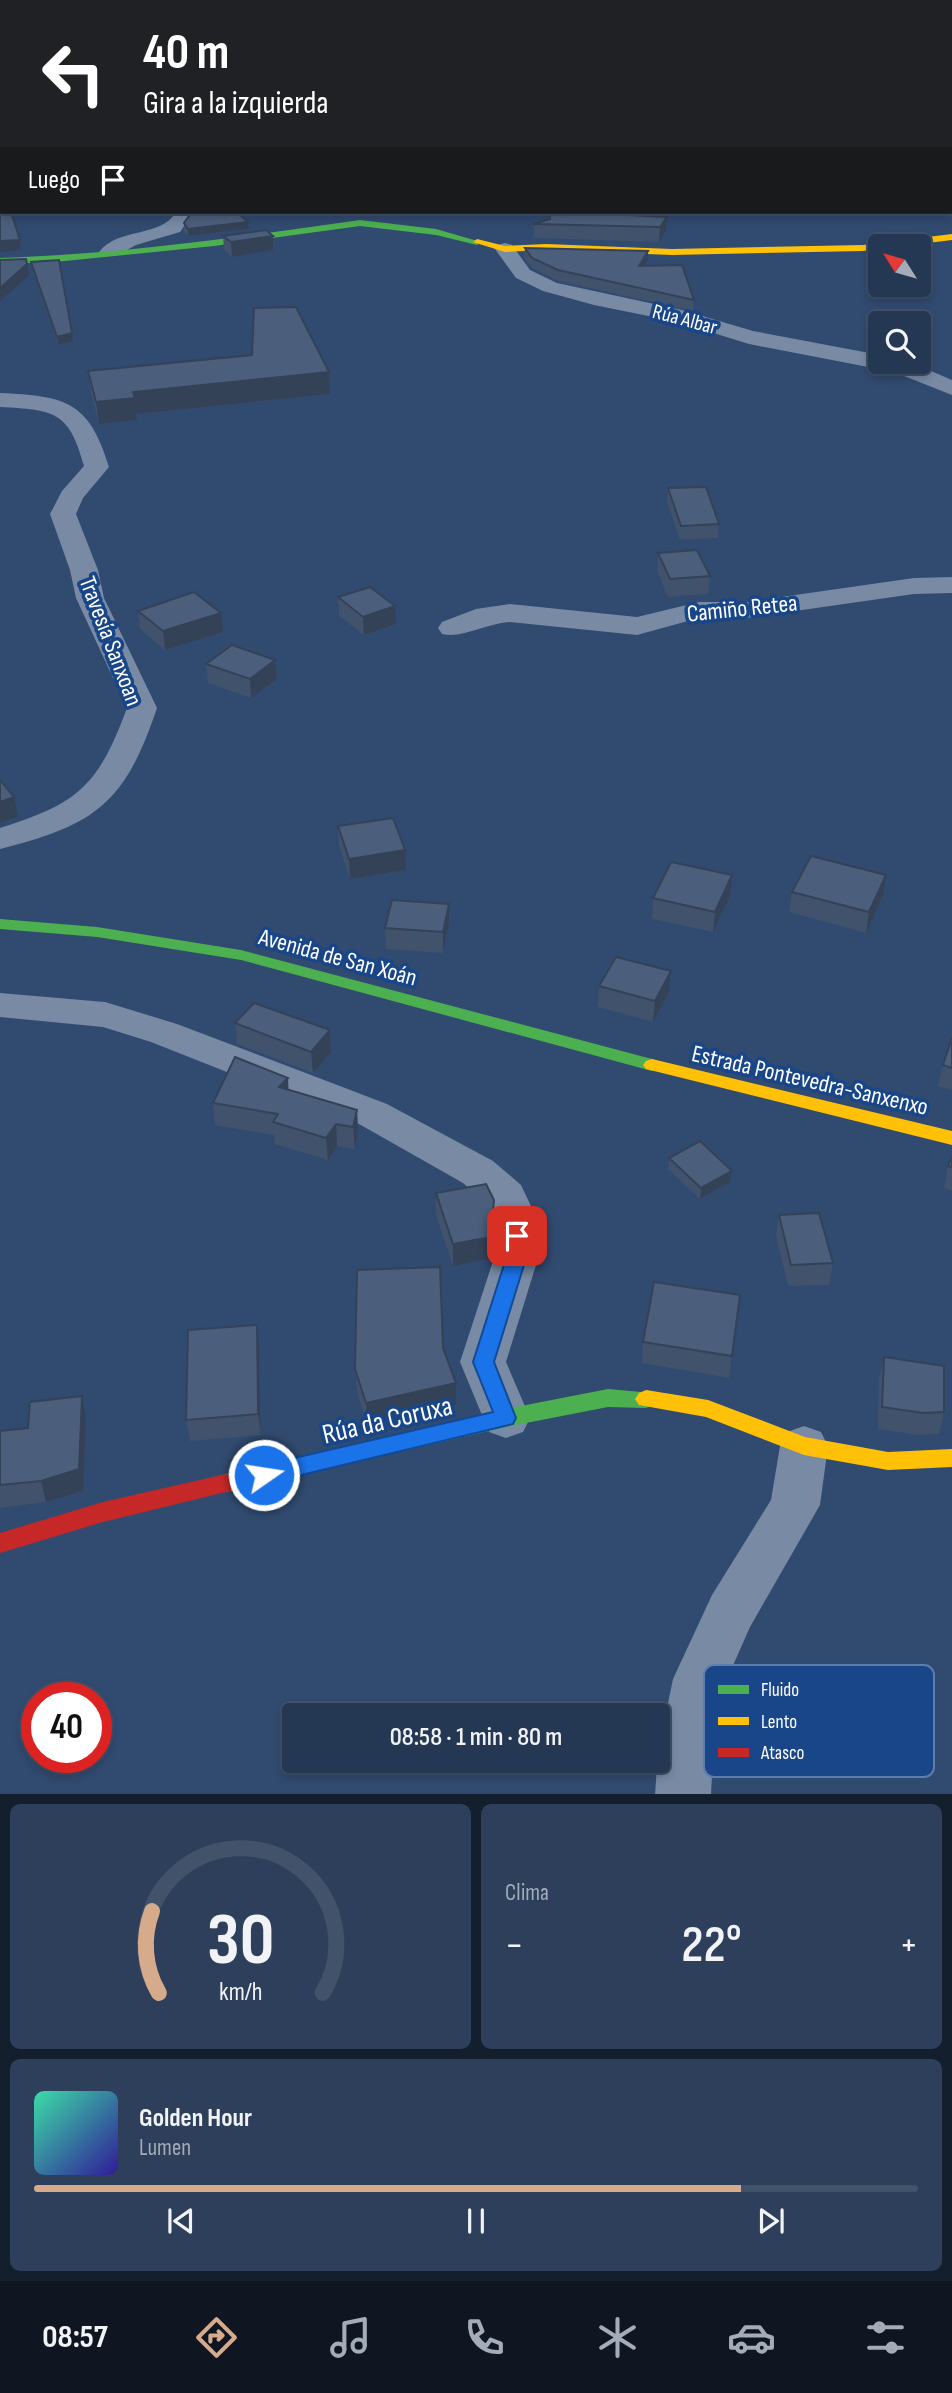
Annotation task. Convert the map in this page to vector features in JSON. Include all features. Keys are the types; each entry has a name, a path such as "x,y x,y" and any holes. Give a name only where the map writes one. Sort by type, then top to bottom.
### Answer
{"street":[{"path":"110,252 129,241 173,228 184,214"},
{"path":"0,261 214,243 360,223 436,232 505,249 546,247 671,252 863,248 952,237"},
{"name":"Rúa Albar","path":"505,249 523,275 550,287 594,299 682,316 749,337 868,360"},
{"name":"Rúa Albar","path":"917,374 952,388"},
{"name":"Travesía Sanxoan","path":"0,400 51,404 68,413 91,443 97,467 71,496 63,514 84,570 90,598 142,708 118,766 88,804 37,827 0,839"},
{"name":"Camiño Retea","path":"452,628 486,615 510,613 637,626 699,610 747,610 914,586 952,585"},
{"name":"Avenida de San Xoán","path":"0,924 97,932 242,954 658,1067"},
{"path":"0,1005 105,1014 164,1034 373,1114 478,1172 506,1196 517,1221 518,1252 483,1362 506,1418"},
{"name":"Estrada Pontevedra-Sanxenxo","path":"658,1067 952,1138"},
{"name":"Rúa da Coruxa","path":"12,1537 103,1512 506,1418 608,1398 658,1399 708,1409 804,1446 888,1461 952,1458"},
{"path":"706,1665 730,1612 795,1505 804,1446"},
{"path":"683,1794 685,1753 704,1670"}],"building":[{"path":"0,214 12,214 20,240 0,241"},
{"path":"191,214 239,214 248,222 188,229 184,223"},
{"path":"550,214 667,217 660,227 534,224 550,219"},
{"path":"266,230 273,236 231,242 223,236"},
{"path":"525,248 648,251 639,266 682,265 694,300 558,270 532,258"},
{"path":"26,259 27,264 0,288 0,260"},
{"path":"59,260 72,333 57,337 31,262"},
{"path":"296,307 329,372 133,392 135,398 96,402 88,371 252,355 254,308"},
{"path":"706,487 719,524 681,526 668,488"},
{"path":"697,550 710,576 670,579 658,553"},
{"path":"370,587 395,606 363,617 338,597"},
{"path":"194,592 221,613 163,631 138,611"},
{"path":"232,645 275,660 250,679 206,664"},
{"path":"0,780 14,797 0,802"},
{"path":"393,818 405,850 349,859 338,826"},
{"path":"811,856 886,875 869,912 792,892"},
{"path":"671,862 732,875 715,912 653,898"},
{"path":"392,900 449,904 443,932 385,928"},
{"path":"616,957 671,971 655,1001 599,986"},
{"path":"254,1003 330,1030 311,1052 235,1023"},
{"path":"952,1038 952,1068 943,1065"},
{"path":"235,1057 288,1078 279,1087 357,1110 353,1127 336,1124 326,1138 273,1122 278,1114 213,1103"},
{"path":"700,1141 732,1171 701,1188 669,1158"},
{"path":"486,1184 494,1200 491,1237 453,1244 436,1193"},
{"path":"819,1213 833,1263 791,1265 779,1215"},
{"path":"440,1267 443,1348 456,1383 366,1403 355,1369 357,1270"},
{"path":"654,1282 740,1295 732,1356 643,1342"},
{"path":"257,1325 258,1414 186,1420 188,1330"},
{"path":"884,1357 944,1366 944,1412 923,1413 882,1407"},
{"path":"82,1396 79,1469 41,1481 0,1485 0,1431 28,1428 30,1402"}],"traffic: fast":[{"path":"0,261 55,259 214,243 360,223 436,232 477,242"},
{"path":"0,924 97,932 241,955 652,1065"},
{"path":"226,1483 506,1418 608,1398 646,1399"}],"traffic: slow":[{"path":"477,242 505,249 546,247 672,252 863,248 952,237"},
{"path":"652,1065 952,1138"},
{"path":"646,1399 708,1409 804,1446 888,1461 952,1458"}],"traffic: jam":[{"path":"0,1543 103,1512 226,1483"}],"route":[{"path":"264,1475 506,1418 483,1362 518,1252 517,1236"}]}
